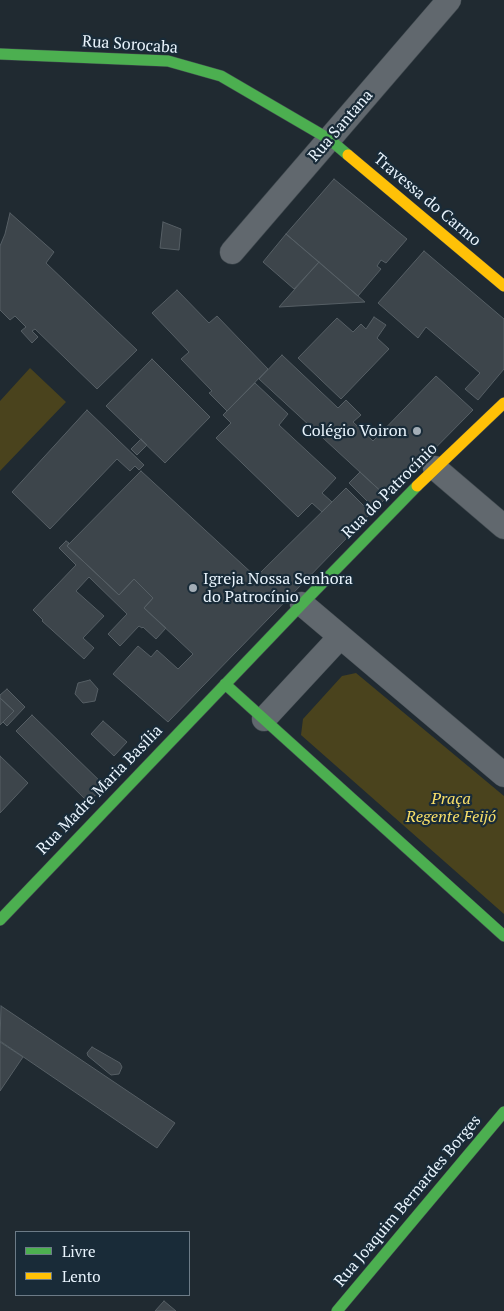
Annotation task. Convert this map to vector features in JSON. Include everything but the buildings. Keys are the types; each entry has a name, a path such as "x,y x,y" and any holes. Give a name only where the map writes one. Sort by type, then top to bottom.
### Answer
{"street":[{"name":"Rua Santana","path":"232,252 449,0"},
{"name":"Rua Sorocaba","path":"0,54 168,61 221,76 330,139"},
{"name":"Travessa do Carmo","path":"330,139 504,286"},
{"name":"Rua do Patrocínio","path":"302,604 435,468 504,403"},
{"path":"435,468 504,526"},
{"path":"504,775 302,604 225,684 504,936"},
{"path":"264,719 340,637"},
{"name":"Rua Madre Maria Basília","path":"0,920 225,684"},
{"name":"Rua Joaquim Bernardes Borges","path":"337,1311 504,1112"}],"green space":[{"path":"30,368 66,402 0,471 0,401"},
{"name":"Praça Regente Feijó","path":"356,673 504,796 504,914 301,735 303,719 342,676"}],"traffic: fast":[{"path":"0,54 168,61 221,76 329,139 348,155"},
{"path":"0,920 417,486"},
{"path":"225,684 504,936"},
{"path":"337,1311 504,1112"}],"traffic: slow":[{"path":"348,155 504,286"},
{"path":"417,486 504,403"}],"place":[{"name":"Colégio Voiron","path":"417,431"},
{"name":"Igreja Nossa Senhora do Patrocínio","path":"193,588"}]}
